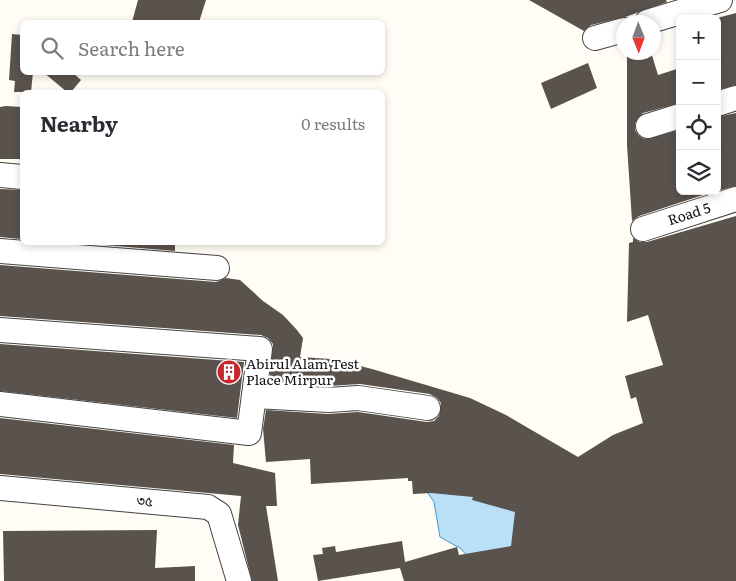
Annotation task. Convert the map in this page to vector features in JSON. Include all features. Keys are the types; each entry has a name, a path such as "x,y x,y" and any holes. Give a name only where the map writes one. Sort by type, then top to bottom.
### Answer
{"street":[{"path":"661,18 720,0"},
{"path":"595,38 616,32"},
{"path":"721,103 736,98"},
{"path":"648,126 676,117"},
{"path":"0,175 20,176"},
{"name":"Road 5","path":"643,230 736,199"},
{"path":"0,251 218,268"},
{"path":"0,330 260,349 249,433 0,404"},
{"path":"254,396 329,400 358,398 428,408"},
{"name":"৩৫","path":"0,488 208,507 219,514 239,581"}],"water":[{"path":"415,474 602,512 473,562 460,548 440,537 434,502"}],"building":[{"path":"138,0 206,0 200,20 133,20"},
{"path":"529,0 666,0 667,2 631,15 616,15 616,19 591,25 584,31"},
{"path":"736,13 736,85 721,89 721,60 721,17"},
{"path":"12,34 20,35 20,75 33,75 31,90 14,92 15,81 9,80"},
{"path":"627,60 653,60 658,75 676,69 676,104 643,113 635,123 635,130 639,136 645,139 676,131 676,195 703,195 639,216 632,221 627,145"},
{"path":"588,63 597,88 551,109 541,83"},
{"path":"47,75 75,75 81,80 73,90 65,90"},
{"path":"0,107 20,107 20,159 0,159"},
{"path":"736,113 736,186 721,190 721,150 721,116"},
{"path":"0,189 20,190 20,239 0,237"},
{"path":"736,216 736,581 404,581 400,568 318,581 313,555 323,554 322,548 335,546 336,552 402,541 405,562 457,547 459,555 511,546 515,512 472,500 473,497 431,493 413,494 412,481 408,481 408,478 311,484 310,459 266,462 263,429 266,410 328,414 358,412 427,422 434,421 439,416 441,403 437,398 430,394 360,384 329,386 269,383 273,344 268,338 261,335 0,316 0,265 216,282 226,278 240,280 263,301 283,315 297,330 303,338 300,357 331,359 331,364 355,371 356,365 470,398 506,415 578,457 613,435 643,423 636,397 631,399 625,376 663,365 648,315 627,322 629,243 633,242 633,238 640,242 647,242"},
{"path":"104,245 175,245 175,251"},
{"path":"0,344 244,362 237,418 0,391"},
{"path":"0,418 234,445 233,463 275,473 277,506 266,506 278,581 252,581 238,525 241,496 0,474"},
{"path":"157,530 155,568 195,566 195,581 4,581 3,531"}],"place":[{"name":"Abirul Alam Test Place Mirpur","path":"229,372"}]}
